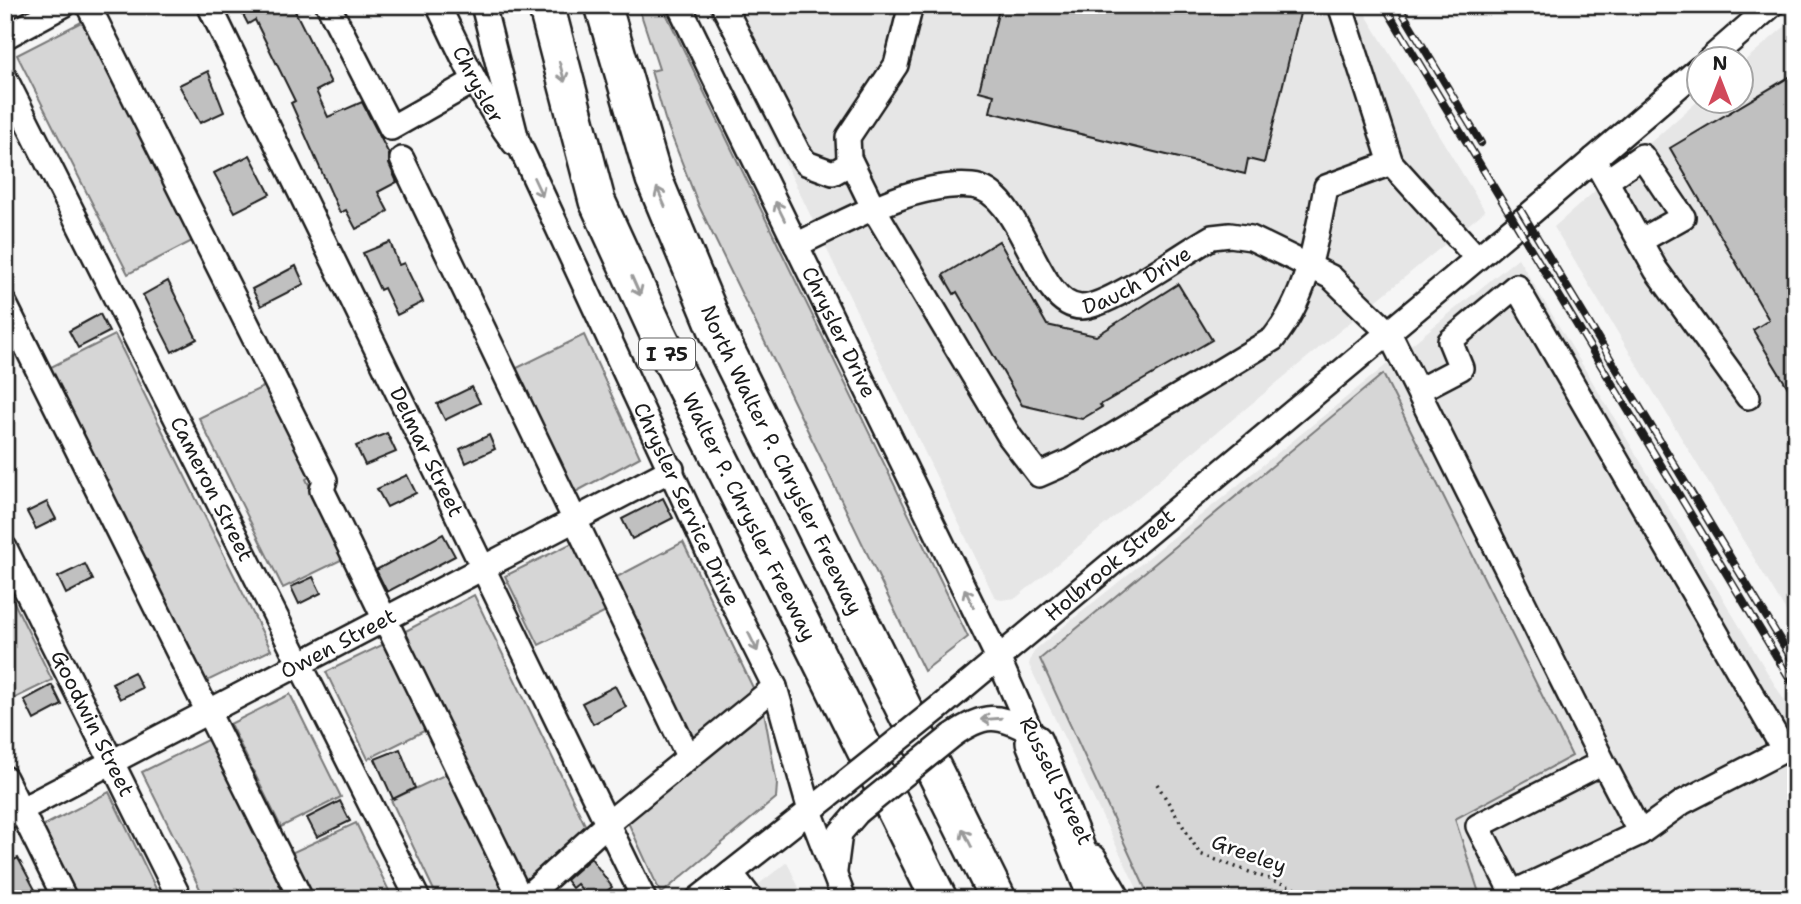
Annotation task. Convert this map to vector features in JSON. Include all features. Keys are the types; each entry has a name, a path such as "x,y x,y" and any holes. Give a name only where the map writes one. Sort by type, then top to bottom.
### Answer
{"highway":[{"name":"Walter P. Chrysler Freeway","path":"546,5 597,201 664,347 939,899"},
{"name":"North Walter P. Chrysler Freeway","path":"603,5 653,179 718,333 998,899"},
{"path":"1032,737 1097,899"}],"street":[{"path":"5,37 64,5"},
{"path":"88,5 326,480 322,490 522,899 688,756 775,687"},
{"name":"Delmar Street","path":"209,5 644,899"},
{"path":"328,5 391,128 474,81"},
{"name":"Chrysler","path":"438,5 474,81 499,125 525,159"},
{"name":"Chrysler Service Drive","path":"484,5 517,140 775,687 810,811 844,899"},
{"name":"Chrysler Drive","path":"679,5 999,660"},
{"path":"723,5 806,163 833,173 851,163"},
{"path":"911,5 896,65 848,137 851,163 874,209 1010,437 1039,475 1071,461 1273,339 1283,327 1311,267 1326,187 1391,163"},
{"path":"1340,5 1391,163 1478,258"},
{"path":"1725,46 1772,5"},
{"name":"Cameron Street","path":"5,78 418,899"},
{"name":"Holbrook Street","path":"698,899 999,660 1478,258 1686,79"},
{"path":"1608,180 1642,156 1683,216 1640,241"},
{"path":"402,159 688,756"},
{"path":"1594,159 1656,270 1748,397"},
{"name":"Dauch Drive","path":"796,245 874,209 940,188 973,186 987,190 998,198 1055,293 1073,306 1084,308 1111,297 1212,237 1230,235 1251,238 1331,277 1389,333 1640,833"},
{"path":"1419,390 1461,368 1450,341 1516,286 1784,750 1683,802 1640,833 1509,897 1478,826 1603,762"},
{"path":"5,304 301,899"},
{"name":"Owen Street","path":"13,814 672,468"},
{"name":"Goodwin Street","path":"5,548 180,899"},
{"name":"Russell Street","path":"999,660 1032,737 1075,825 1119,899"},
{"path":"835,877 840,834 858,812 953,735 970,723 985,718 1007,718 1032,737"},
{"path":"5,778 13,814 65,899"},
{"path":"731,873 751,899"}],"path":[{"name":"Greeley","path":"1157,784 1200,854 1324,899"}],"shaded area":[{"path":"638,5 662,5 968,637 924,671 699,206 665,119 651,71 659,69"},
{"path":"709,5 1360,5 1485,211 1016,598 1001,600 994,596"},
{"path":"1796,17 1796,628 1554,227 1686,111 1686,116 1756,116 1756,51"},
{"path":"89,18 196,239 128,274 17,55"},
{"path":"1518,258 1796,720 1796,899 1142,899 1029,665 1031,657 1036,649"},
{"path":"115,335 271,650 201,684 45,370"},
{"path":"584,335 640,457 570,495 513,370"},
{"path":"1383,374 1572,756 1455,819 1481,899 1150,899 1040,659"},
{"path":"269,384 314,474 306,479 345,558 283,588 199,418"},
{"path":"576,541 610,610 539,645 505,576"},
{"path":"683,542 756,694 693,743 613,579"},
{"path":"5,584 52,680 5,703"},
{"path":"474,595 589,833 523,891 398,635"},
{"path":"384,644 426,730 368,759 326,672"},
{"path":"290,694 341,797 281,827 230,724"},
{"path":"763,706 777,784 776,798 661,894 626,818"},
{"path":"213,737 293,899 205,899 142,772"},
{"path":"455,770 515,895 508,899 438,899 391,800"},
{"path":"109,792 161,899 69,899 35,830"},
{"path":"356,823 393,899 311,899 289,854"},
{"path":"787,862 804,899 740,899"}],"building":[{"path":"238,5 292,5 331,83 316,91 328,117 362,102 389,154 389,164 397,182 378,192 388,211 379,218 356,229 346,210 340,213 291,103 295,101 255,20 248,24"},
{"path":"1000,5 1302,5 1264,163 1248,159 1245,174 990,112 994,95 979,91"},
{"path":"208,71 224,112 200,123 179,85"},
{"path":"1796,73 1796,401 1753,330 1769,320 1670,148 1724,116 1756,116 1756,97"},
{"path":"250,155 270,194 235,212 214,173"},
{"path":"999,241 1047,325 1096,336 1178,284 1212,340 1100,405 1102,407 1082,419 1022,405 957,292 954,294 943,275"},
{"path":"390,242 399,265 404,263 423,302 397,315 384,288 380,290 363,253"},
{"path":"296,266 304,284 261,306 252,289"},
{"path":"168,281 197,339 172,352 143,295"},
{"path":"100,314 109,332 78,348 69,331"},
{"path":"472,387 480,403 445,420 437,404"},
{"path":"387,433 396,452 365,465 356,446"},
{"path":"489,435 495,449 466,463 460,449"},
{"path":"407,475 416,493 387,507 377,489"},
{"path":"663,498 673,518 632,539 622,519"},
{"path":"47,502 56,519 36,529 27,512"},
{"path":"443,534 455,556 387,592 376,570"},
{"path":"85,564 93,580 66,594 58,577"},
{"path":"313,577 321,593 299,604 291,587"},
{"path":"134,672 142,688 120,699 112,683"},
{"path":"52,685 62,705 34,720 24,700"},
{"path":"615,686 626,707 593,724 582,703"},
{"path":"400,749 415,788 393,799 375,759"},
{"path":"340,801 350,821 317,837 307,818"},
{"path":"18,858 40,899 5,899 5,864"},
{"path":"591,858 612,887 597,899 590,899 577,884 572,888 566,880"}],"railway":[{"path":"1384,5 1796,689"},
{"path":"1398,5 1481,143"},
{"path":"1520,209 1796,666"}]}
